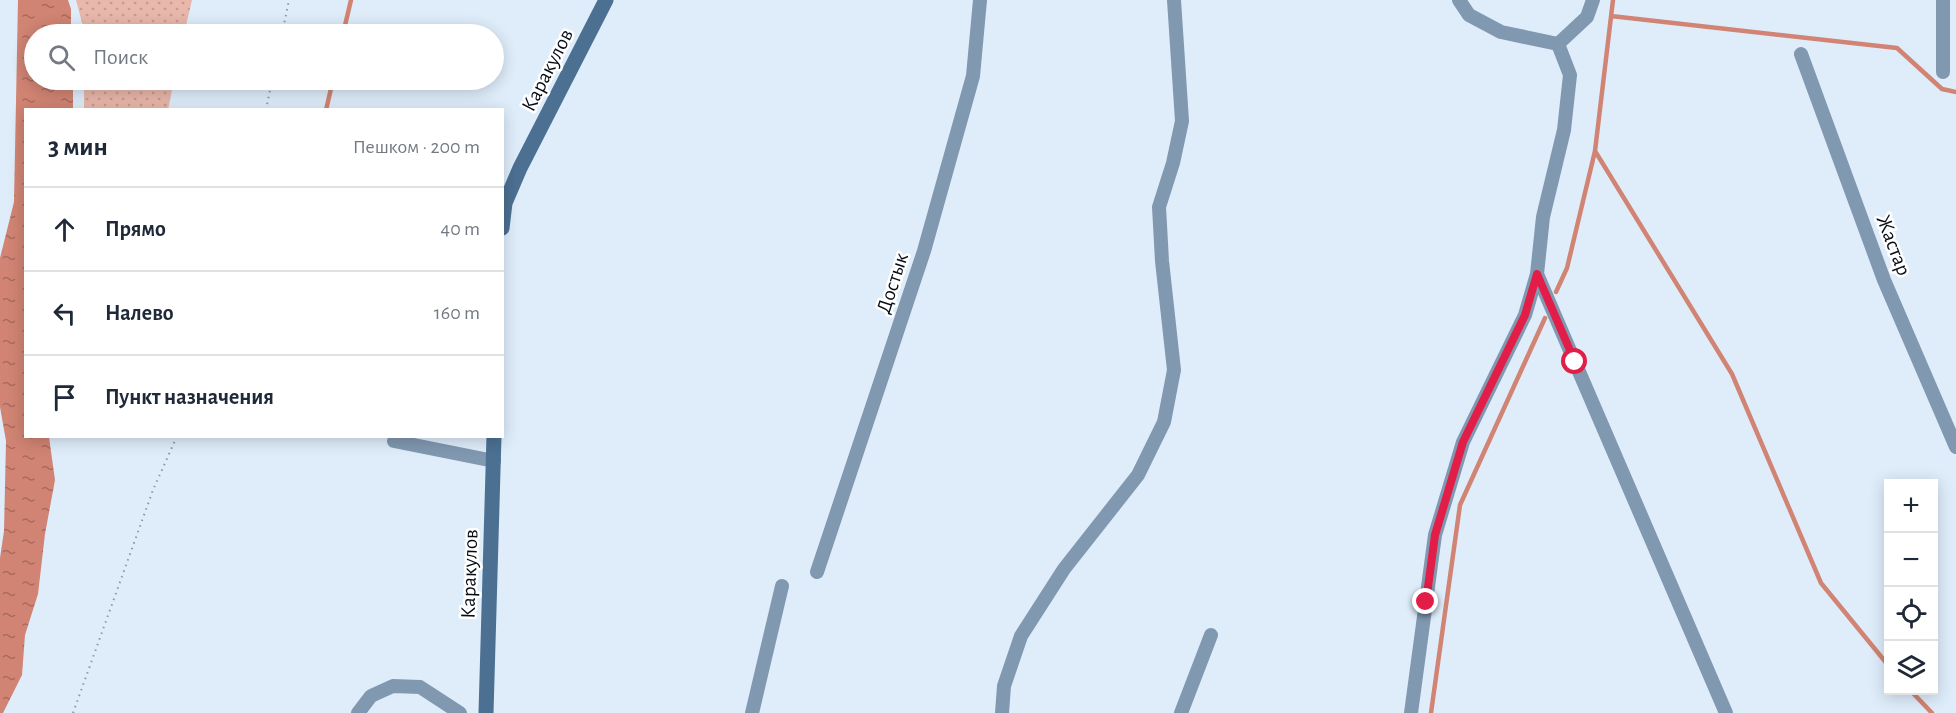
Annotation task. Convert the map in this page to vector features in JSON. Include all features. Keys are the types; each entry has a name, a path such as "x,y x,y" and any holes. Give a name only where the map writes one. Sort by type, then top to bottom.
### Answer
{"main road":[{"name":"Каракулов","path":"504,211 505,203 520,168 606,0"},
{"name":"Каракулов","path":"486,713 494,438"}],"street":[{"name":"Достык","path":"817,572 927,240 973,76 980,0"},
{"path":"1002,713 1004,686 1021,636 1064,569 1138,475 1164,422 1174,370 1162,261 1159,207 1173,163 1182,121 1174,0"},
{"path":"1459,0 1469,15 1502,32 1558,44"},
{"path":"1558,44 1587,17 1593,0"},
{"path":"1943,0 1943,72"},
{"path":"1411,713 1435,535 1463,442 1525,315 1537,274 1543,217 1564,130 1570,75 1558,44"},
{"name":"Жастар","path":"1801,54 1884,280 1956,447"},
{"path":"1537,274 1726,713"},
{"path":"394,441 494,461"},
{"path":"752,713 782,586"},
{"path":"1181,713 1210,635"},
{"path":"357,713 371,696 393,686 420,687 460,713"}],"path":[{"path":"284,24 289,0"},
{"path":"266,108 270,90"},
{"path":"73,713 153,490 176,438"}],"shaded area":[{"path":"76,0 192,0 186,24 82,24"},
{"path":"84,90 172,90 168,108 84,108"}],"water":[{"path":"18,0 68,0 71,9 71,24 24,24 24,90 73,90 73,108 24,108 24,438 49,438 55,480 45,534 38,594 25,635 22,675 3,713 0,713 0,558 4,531 6,441 0,407 0,258 14,202"}],"waterway":[{"path":"345,24 351,0"},
{"path":"1556,292 1567,268 1595,151 1613,0"},
{"path":"1611,16 1897,48 1942,89 1956,92"},
{"path":"326,108 331,90"},
{"path":"1595,151 1732,374 1821,583 1884,660"},
{"path":"1431,713 1460,505 1545,318"},
{"path":"1915,695 1932,713"}],"route":[{"path":"1426,602 1435,535 1463,442 1525,315 1537,274 1575,362"}]}
